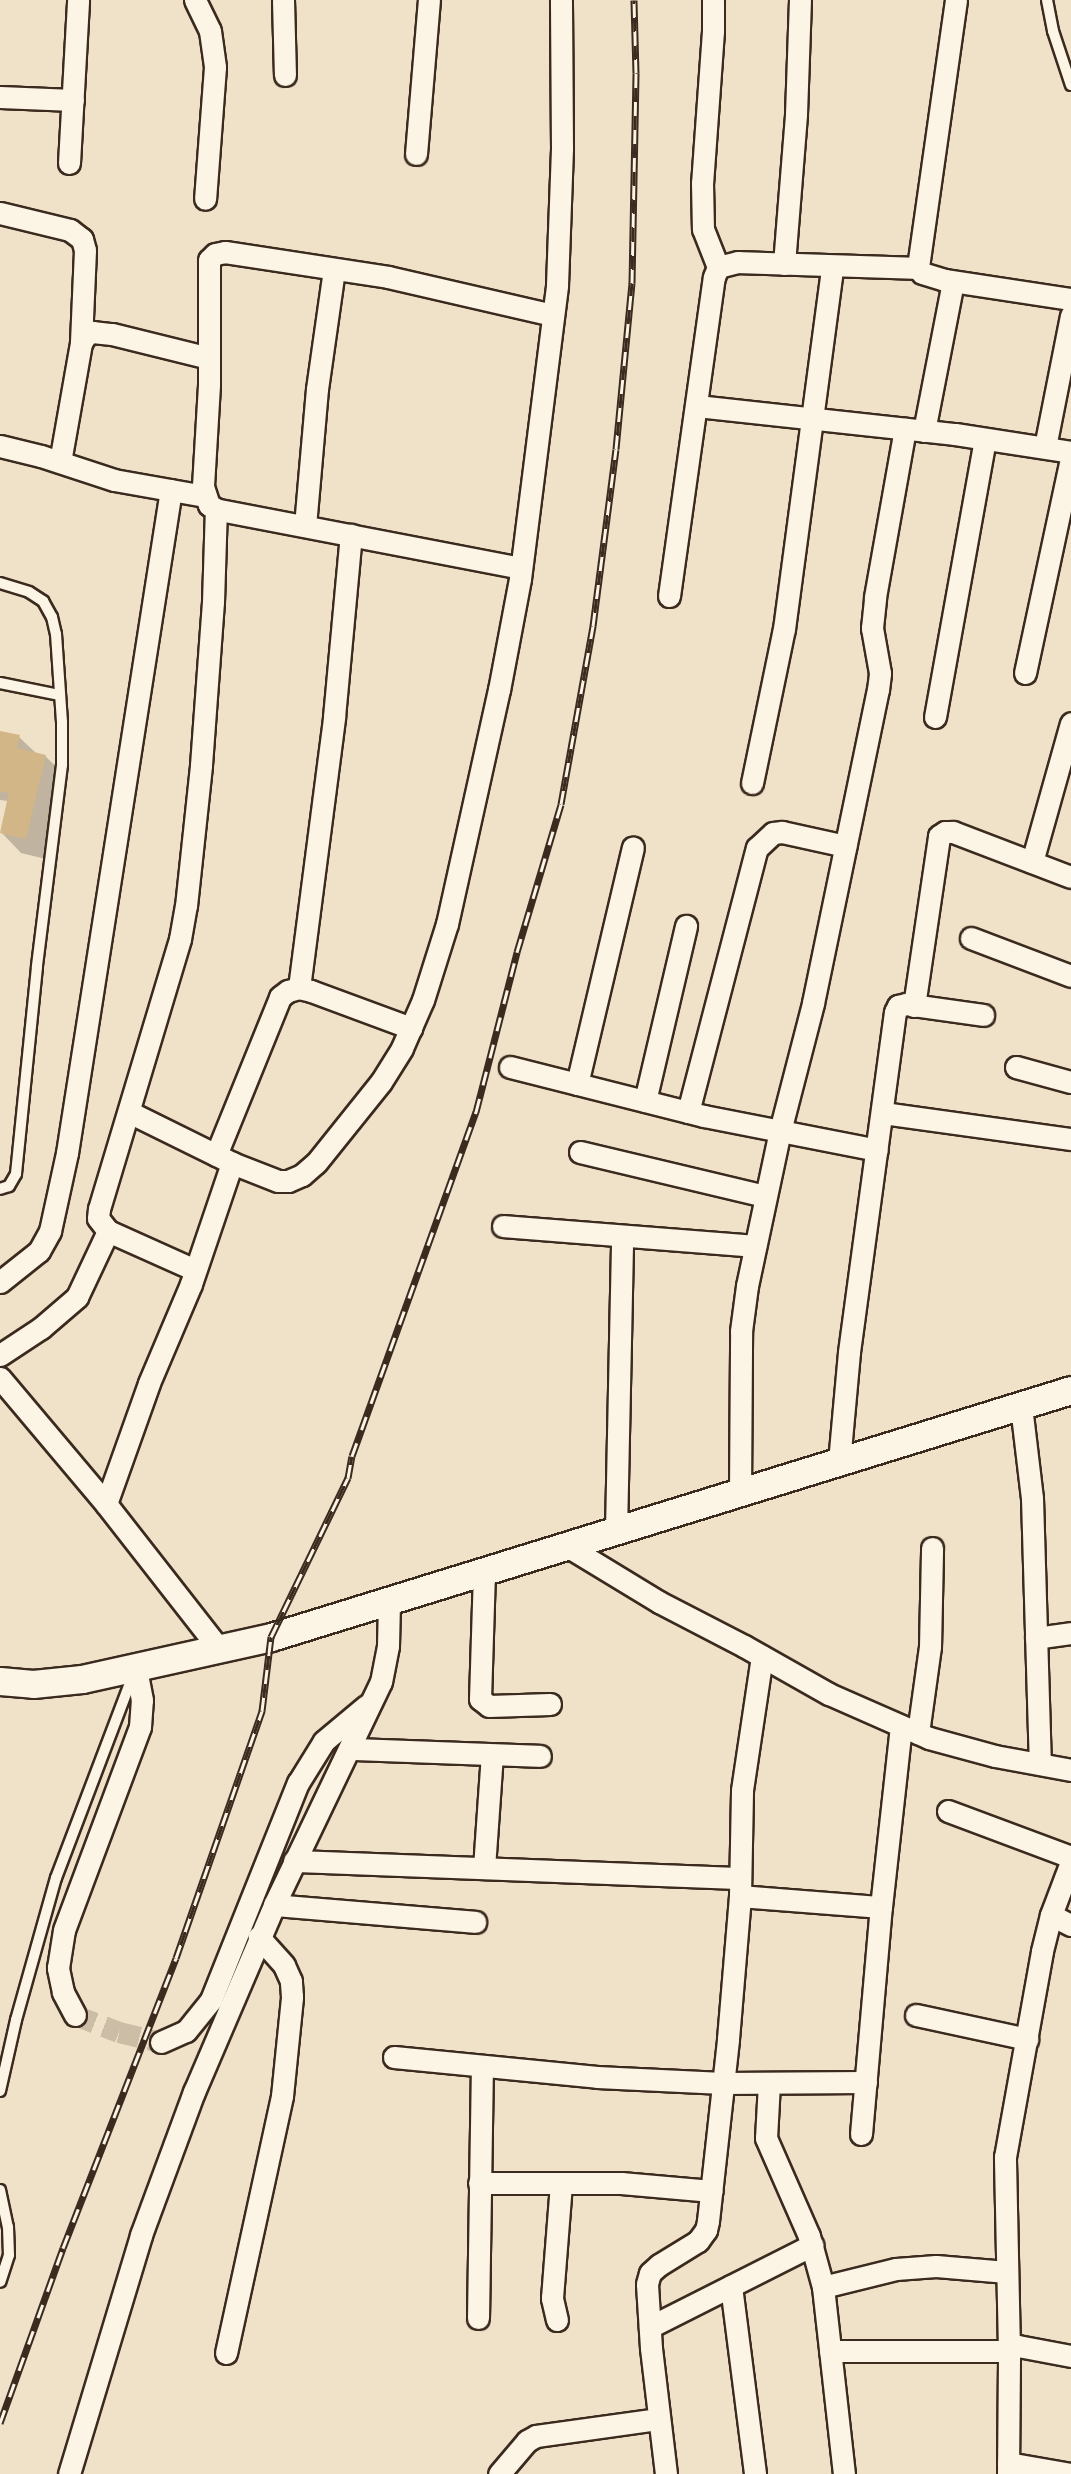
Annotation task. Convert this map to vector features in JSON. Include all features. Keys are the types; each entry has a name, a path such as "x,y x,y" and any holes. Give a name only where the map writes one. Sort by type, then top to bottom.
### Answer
{"street":[{"path":"69,163 78,0"},
{"path":"195,0 210,31 215,68 205,199"},
{"path":"283,0 285,75"},
{"path":"416,154 429,0"},
{"path":"129,1112 224,1159 278,1181 288,1181 302,1175 316,1163 381,1082 411,1028 423,1000 447,924 500,690 521,568 553,315 561,147 561,0"},
{"path":"669,596 714,277 718,267 703,229 702,183 713,31 713,0"},
{"path":"784,264 796,114 800,0"},
{"path":"918,268 956,0"},
{"path":"0,97 73,100"},
{"path":"0,213 69,230 82,239 85,250 81,343 60,462"},
{"path":"195,1270 108,1231 101,1225 99,1209 180,939 186,906 202,754 210,503 209,260 215,254 225,252 388,277 553,315"},
{"path":"718,267 738,262 832,267 918,268 929,277 953,282 1071,299"},
{"path":"752,783 784,629 832,267"},
{"path":"305,526 316,389 334,270"},
{"path":"740,1493 741,1331 755,1246 780,1131 813,1003 878,690 880,673 872,628 875,597 953,282"},
{"path":"1045,447 1071,316"},
{"path":"81,343 86,336 102,333 209,358"},
{"path":"697,406 985,438 1071,452"},
{"path":"934,717 985,438"},
{"path":"0,446 60,462 114,480 171,490 210,503 305,526 521,568"},
{"path":"1026,673 1071,459"},
{"path":"0,1282 39,1251 50,1231 58,1198 171,490"},
{"path":"299,988 334,717 351,535"},
{"path":"1032,862 1071,723"},
{"path":"688,1112 757,848 773,833 782,832 845,846"},
{"path":"914,1006 939,836 945,832 953,832 1071,877"},
{"path":"577,1084 633,848"},
{"path":"645,1101 686,926"},
{"path":"971,938 1071,976"},
{"path":"106,1504 149,1383 195,1270 224,1159 280,997 299,988 411,1028"},
{"path":"839,1462 849,1352 895,1012 898,1006 914,1006 983,1015"},
{"path":"510,1067 688,1112 877,1150"},
{"path":"1016,1068 1071,1082"},
{"path":"883,1113 1071,1139"},
{"path":"580,1152 765,1196"},
{"path":"503,1226 755,1246"},
{"path":"0,1355 41,1328 77,1297 108,1231"},
{"path":"616,1531 622,1237"},
{"path":"0,1378 106,1504 220,1650"},
{"path":"0,1681 33,1684 82,1679 271,1637 1071,1390"},
{"path":"1021,1406 1032,1498 1040,1764"},
{"path":"567,1546 659,1602 829,1694 910,1729 994,1756 1071,1770"},
{"path":"861,2134 881,1907 910,1729 930,1647 932,1548"},
{"path":"484,1572 480,1699 489,1706 550,1704"},
{"path":"69,2474 141,2235 194,2092 259,1937 294,1861 351,1749 381,1682 388,1646 389,1601"},
{"path":"1036,1638 1071,1633"},
{"path":"666,2474 647,2284 650,2273 698,2241 706,2230 723,2083 740,1887 742,1790 762,1656"},
{"path":"75,2015 63,1992 58,1968 64,1930 140,1727 142,1700 136,1668"},
{"path":"161,2042 186,2031 211,2000 298,1783 324,1741 370,1703"},
{"path":"351,1749 540,1756"},
{"path":"484,1868 492,1755"},
{"path":"948,1811 1071,1857"},
{"path":"294,1861 484,1868 740,1887 881,1907"},
{"path":"1071,1862 1051,1915 1005,2157 1009,2351 1008,2469 1071,2474"},
{"path":"274,1905 475,1922"},
{"path":"1051,1915 1071,1925"},
{"path":"226,2353 282,2096 292,1997 284,1965 259,1937"},
{"path":"915,2014 1027,2039"},
{"path":"394,2057 597,2077 723,2083 866,2082"},
{"path":"478,2318 482,2066"},
{"path":"769,2083 766,2138 812,2245 823,2287 844,2474"},
{"path":"479,2183 621,2183 712,2191"},
{"path":"557,2319 552,2298 561,2183"},
{"path":"650,2327 812,2245"},
{"path":"823,2287 896,2269 936,2266 1007,2272"},
{"path":"730,2286 755,2474"},
{"path":"830,2351 1009,2351 1018,2346 1071,2356"},
{"path":"499,2474 527,2441 536,2436 659,2419"}],"lane":[{"path":"1047,0 1053,31 1071,85"},
{"path":"0,583 29,592 43,601 52,617 56,634 62,765 37,967 16,1174 9,1186 0,1189"},
{"path":"0,683 59,695"},
{"path":"0,2091 16,2020 57,1878 136,1668"},
{"path":"0,2190 9,2255 0,2282"}],"building":[{"path":"0,731 20,735 17,748 46,755 26,839 0,833 10,787 8,793 0,792"}],"tunnel":[{"path":"75,2015 119,2032 161,2042"}],"railway":[{"path":"0,2423 63,2248 176,1958 262,1711 271,1637 348,1478 352,1456 476,1112 517,952 561,804 593,626 616,449 632,283 636,73 634,0"}]}
